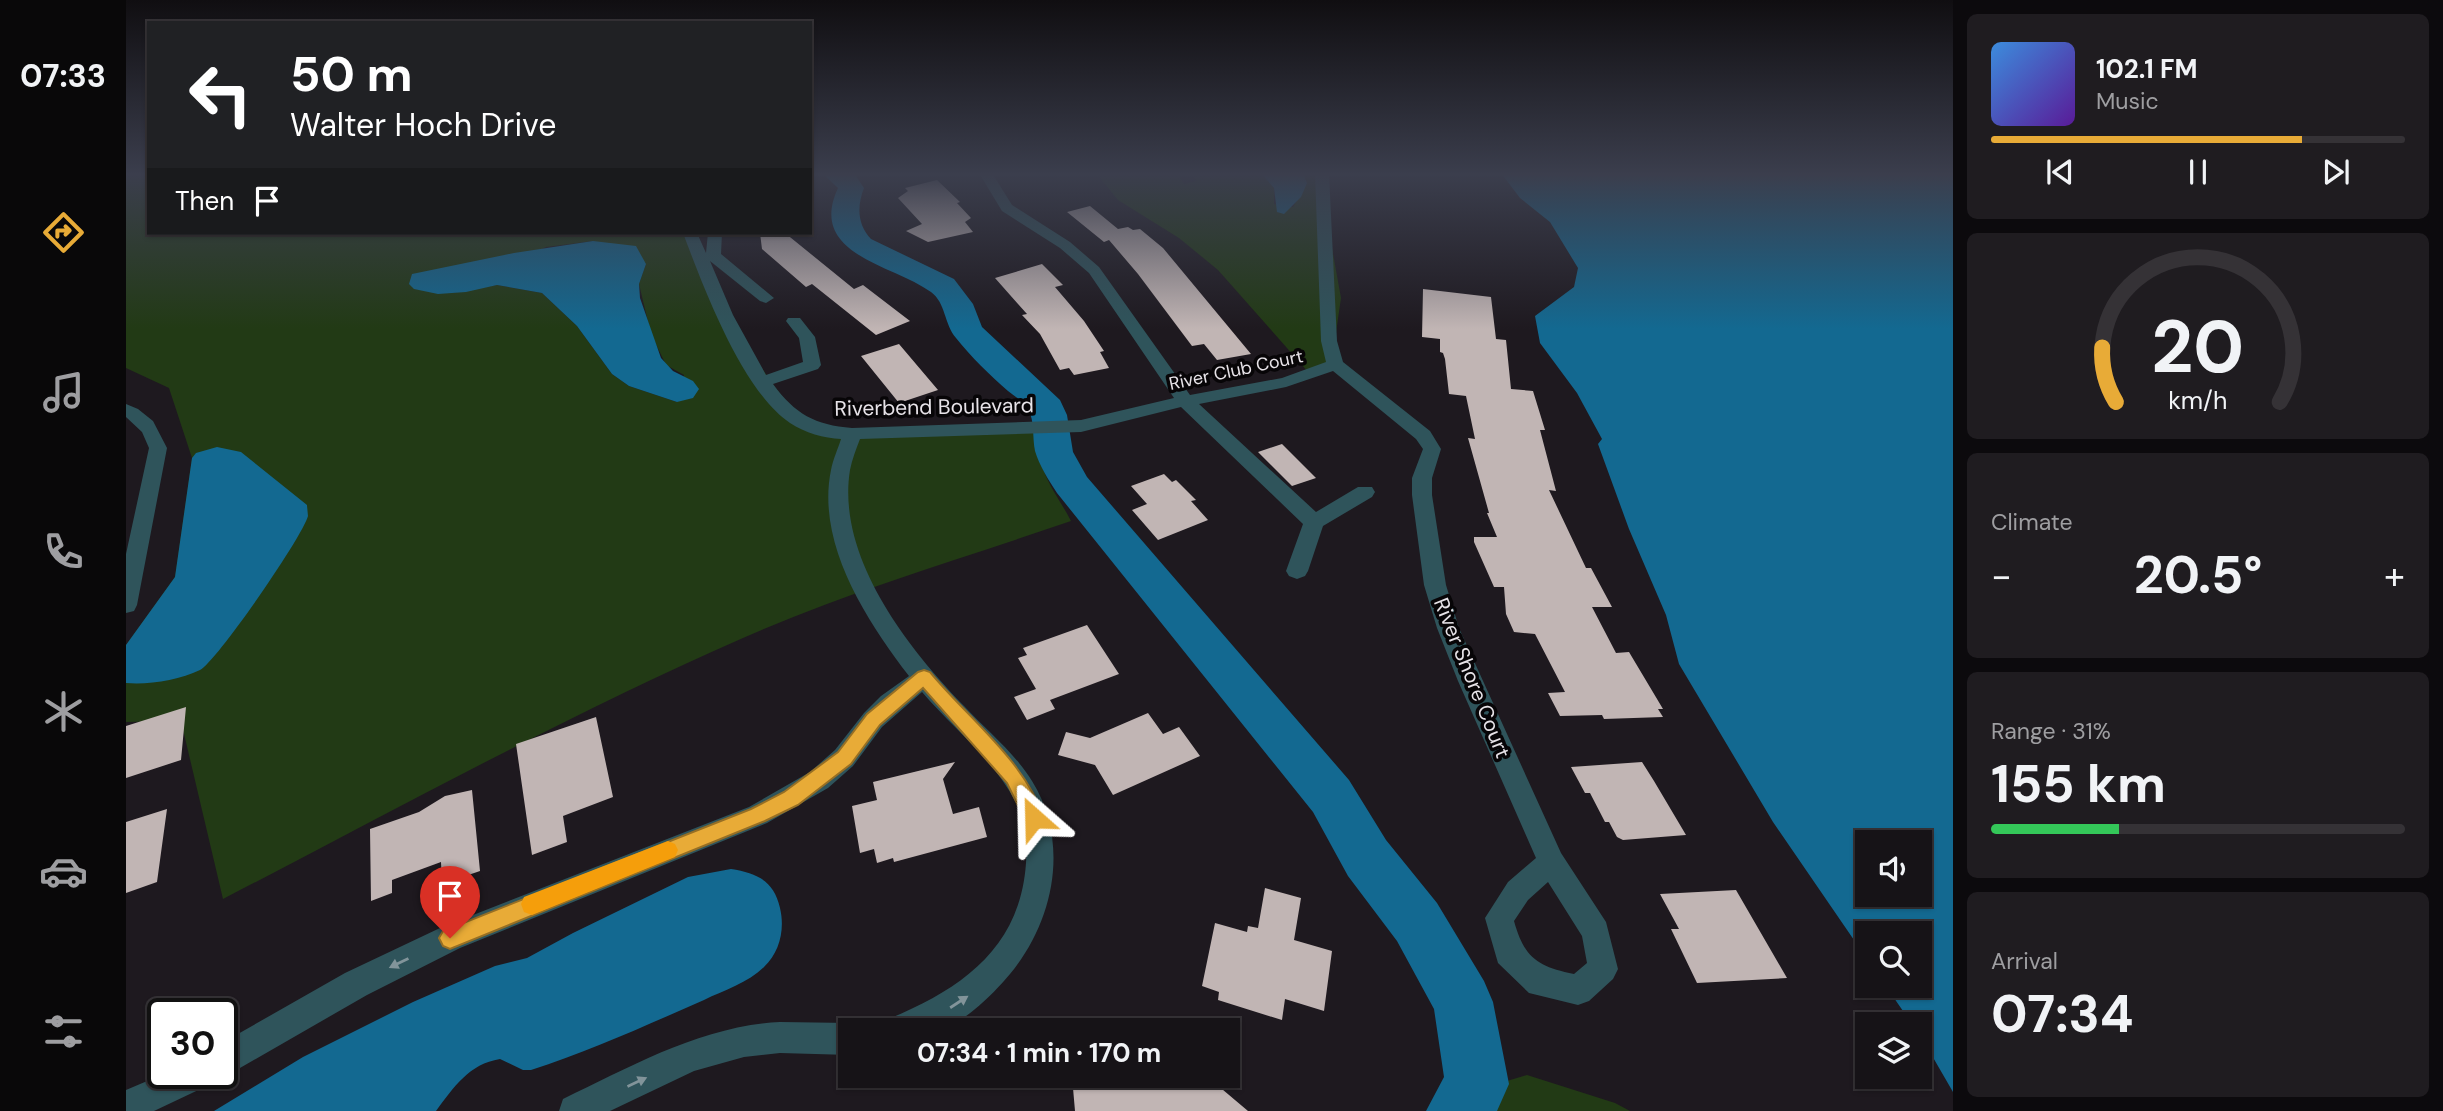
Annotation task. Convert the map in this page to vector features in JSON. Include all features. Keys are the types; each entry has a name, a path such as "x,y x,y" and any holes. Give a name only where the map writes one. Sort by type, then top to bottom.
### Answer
{"street":[{"path":"1033,225 1065,245 1094,270 1185,401 1314,522"},
{"name":"River Club Court","path":"1081,426 1185,401 1286,382 1335,364 1329,341 1324,225"},
{"name":"Riverbend Boulevard","path":"692,235 708,257 746,356 762,382 788,413 801,422 818,430 852,434 1081,426"},
{"path":"714,235 708,257 766,298"},
{"path":"762,382 812,365 807,337 794,321"},
{"name":"River Shore Court","path":"1335,364 1423,435 1432,449 1422,478 1422,495 1435,585 1448,628 1470,681 1551,862"},
{"path":"126,409 148,425 155,435 158,448 126,605"},
{"path":"852,434 844,449 837,481 839,513 848,550 879,615 924,677 1014,777 1030,803 1039,833 1040,868 1034,899 1021,936 998,968 967,997 934,1018"},
{"path":"1297,571 1314,522 1365,492"},
{"path":"238,1052 356,984 450,938 758,815 791,799 845,758 873,720 924,677"},
{"path":"575,1111 684,1060 725,1045 769,1038 838,1039"},
{"path":"126,1105 169,1089"}],"green space":[{"path":"126,225 147,225 147,235 694,235 759,364 793,408 823,426 849,431 1041,427 1044,471 1071,521 864,590 743,638 546,731 223,899 181,721 126,722 126,645 175,577 192,458 169,388 126,368","holes":["593,241 646,264 639,284 651,334 666,365 684,375 677,402 629,386 612,374 577,326 542,293 497,285 452,293 546,247"]},
{"path":"1158,225 1328,225 1341,298 1332,360 1309,373 1218,270 1179,238"},
{"path":"1527,1075 1615,1103 1630,1111 1495,1111 1507,1081"}],"water":[{"path":"1552,225 1953,225 1953,1092 1932,1056 1932,1012 1904,1012 1894,998 1932,998 1932,921 1855,921 1855,942 1773,822 1679,664 1666,615 1629,529 1598,444 1602,439 1577,393 1540,343 1535,316 1574,287 1578,268"},
{"path":"593,241 636,246 646,264 639,284 640,298 661,358 673,371 693,381 699,389 693,398 677,402 629,386 612,374 577,326 542,293 497,285 466,292 438,294 414,289 409,284 412,274 514,253"},
{"path":"217,447 241,452 307,505 308,516 276,571 209,662 192,674 173,679 126,683 126,645 175,577 192,458 196,453"},
{"path":"731,869 749,873 769,885 780,908 782,924 780,940 769,961 758,973 736,986 575,1055 531,1070 523,1070 500,1059 479,1066 463,1078 436,1111 214,1111 303,1057 413,1002 495,966 527,958 688,877"}],"building":[{"path":"920,225 967,225 973,232 928,242 906,231"},
{"path":"1083,225 1113,225 1118,229 1140,229 1163,248 1251,354 1217,360 1204,344 1192,346 1138,274 1109,240 1104,242"},
{"path":"760,235 787,235 854,289 863,285 910,321 876,335 812,284 806,287 762,249"},
{"path":"1042,264 1063,285 1055,287 1084,321 1104,351 1100,352 1109,368 1074,375 1069,368 1060,370 1040,334 1022,315 1027,314 995,278"},
{"path":"1423,289 1491,297 1496,339 1506,340 1511,389 1533,391 1545,430 1540,430 1556,491 1549,490 1586,568 1591,568 1612,607 1592,607 1616,653 1629,652 1663,709 1658,709 1663,717 1604,719 1602,715 1560,716 1548,693 1565,692 1535,634 1514,632 1506,614 1504,587 1494,587 1474,542 1474,537 1497,537 1487,513 1468,438 1475,439 1466,396 1449,394 1440,339 1422,337"},
{"path":"899,344 938,390 899,403 861,356"},
{"path":"1282,444 1316,478 1292,486 1258,452"},
{"path":"1164,474 1172,482 1176,480 1196,500 1191,501 1208,520 1158,540 1132,510 1147,504 1131,486"},
{"path":"1087,625 1119,674 1050,700 1055,709 1027,720 1014,697 1036,689 1018,658 1027,655 1023,648"},
{"path":"186,707 181,760 126,778 126,726"},
{"path":"1148,713 1163,734 1179,727 1200,756 1113,795 1095,765 1058,755 1066,732 1090,738"},
{"path":"596,717 613,797 563,816 567,842 532,855 516,744"},
{"path":"955,762 943,779 953,814 979,807 987,837 894,862 893,858 877,863 874,849 860,853 852,806 877,800 873,782"},
{"path":"1642,762 1686,835 1623,840 1617,837 1609,822 1605,822 1590,793 1585,793 1571,767"},
{"path":"472,790 480,871 442,884 441,862 392,880 392,893 371,901 370,829 419,812 445,796"},
{"path":"167,809 157,882 126,893 126,822"},
{"path":"1265,888 1301,898 1294,940 1332,951 1324,1011 1285,999 1282,1020 1218,1000 1219,992 1202,986 1215,923 1247,932 1248,926 1258,928"},
{"path":"1736,890 1787,978 1697,983 1671,929 1679,929 1660,894"},
{"path":"1073,1088 1221,1088 1248,1111 1075,1111"}],"waterway":[{"path":"847,225 848,231 861,245 943,286 957,304 967,331 1021,384 1042,400 1049,415 1054,452 1071,484 1331,796 1367,858 1417,922 1463,1002 1477,1084 1459,1111"}],"slow traffic":[{"path":"532,904 668,850"}],"route":[{"path":"450,938 758,815 791,799 845,758 873,720 924,677 1014,777 1030,803 1034,818"}]}
